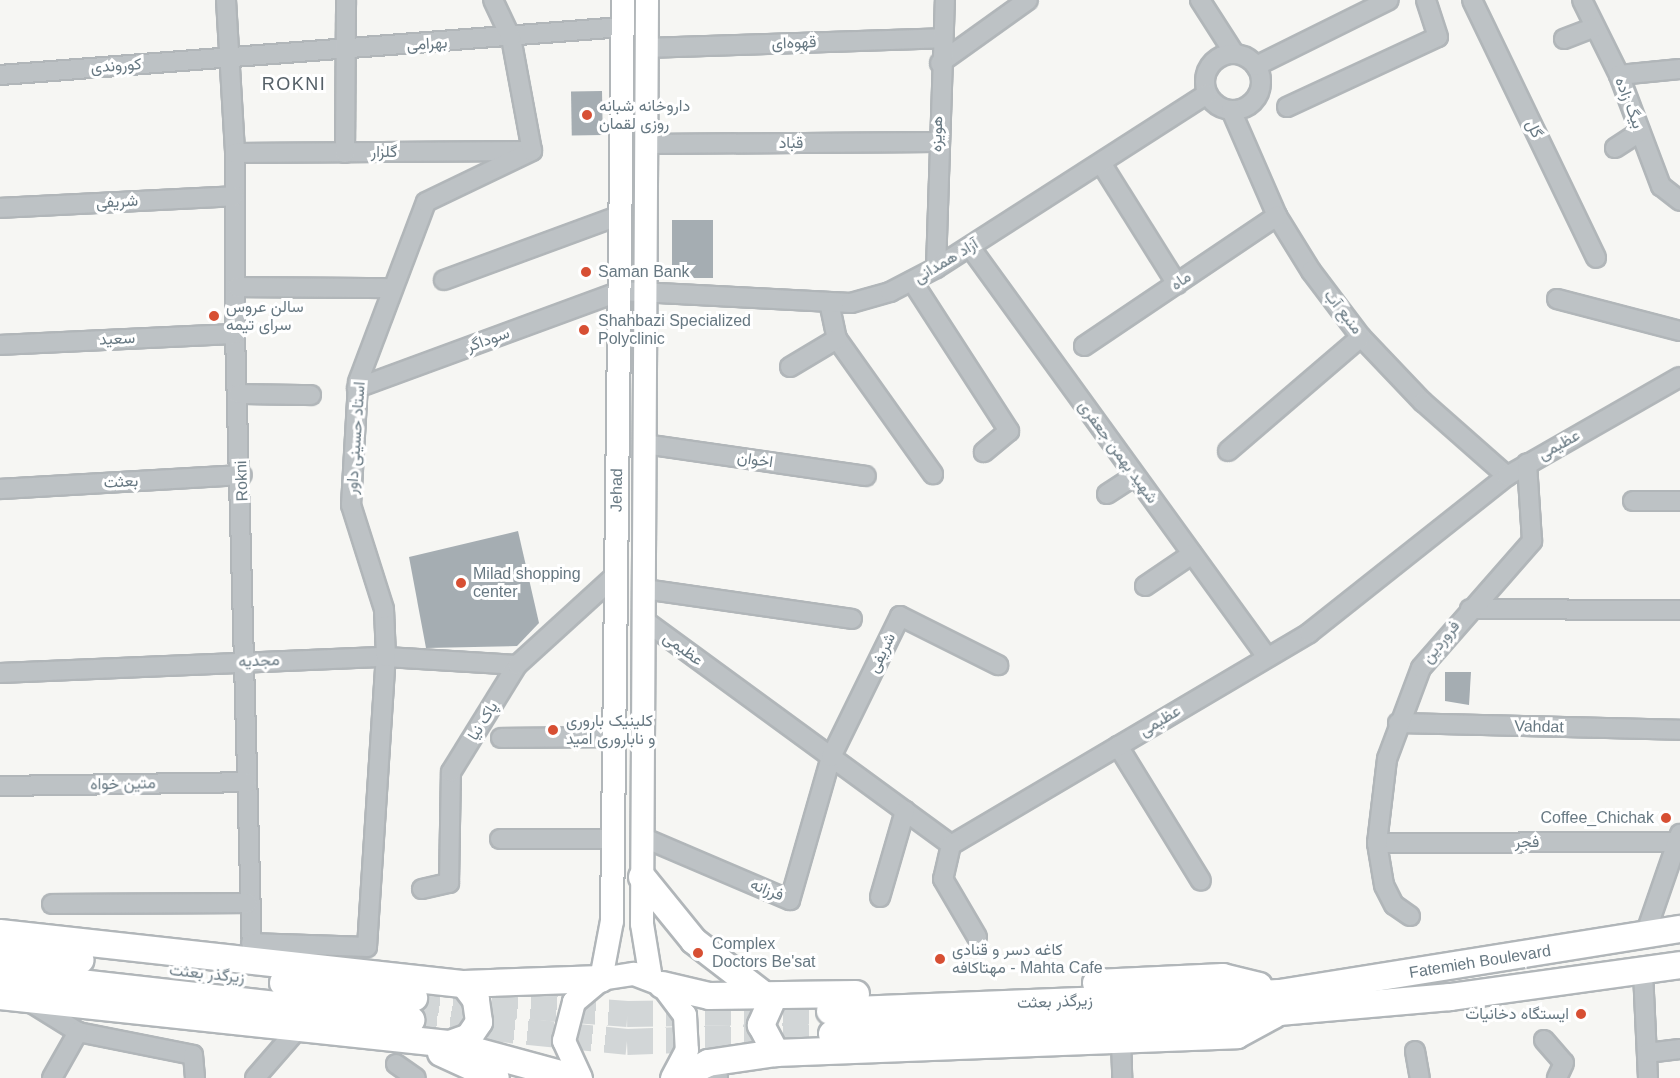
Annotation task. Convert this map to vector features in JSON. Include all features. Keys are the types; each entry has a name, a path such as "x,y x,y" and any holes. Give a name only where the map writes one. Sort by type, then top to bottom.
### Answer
{"highway":[{"path":"642,877 694,941 770,998"},
{"name":"Fatemieh Boulevard","path":"1279,1002 1680,929"},
{"path":"0,933 252,952 464,984 601,979"},
{"name":"زیرگذر بعثت","path":"0,951 413,1009 0,974"},
{"name":"Fatemieh Boulevard","path":"1279,1002 1643,972 1680,965"},
{"path":"656,982 709,996 770,998 1223,977 1279,1002 1237,1035 776,1053 708,1063 678,1078"},
{"path":"450,1044 469,1037 479,1022 476,1000 464,984"},
{"path":"0,996 296,1031 422,1044 450,1044 575,1078"},
{"path":"770,998 761,1025 776,1053"},
{"name":"زیرگذر بعثت","path":"831,1023 1279,1002"},
{"path":"422,1044 494,1078"},
{"path":"717,1077 746,1056"}],"main road":[{"name":"Jehad","path":"601,979 612,921 623,0"},
{"name":"Jehad","path":"647,0 642,924 656,982"},
{"path":"581,1078 567,1054 565,1027 574,1002 601,979 634,974 656,982 680,1005 688,1026 687,1050 672,1078"}],"street":[{"name":"Rokni","path":"226,0 232,58 235,153 237,287 235,334 248,661 248,903 252,952"},
{"path":"345,153 346,0"},
{"path":"494,0 511,38 532,151"},
{"name":"هویزه","path":"936,268 936,142 945,0"},
{"path":"940,63 1028,0"},
{"path":"1200,0 1234,53 1256,66 1261,83 1255,99 1231,110 1207,94 1209,67 1234,53"},
{"path":"1256,66 1389,0"},
{"path":"1287,107 1438,37 1426,0"},
{"name":"گل","path":"1472,0 1596,258"},
{"name":"بیگ زاده","path":"1582,0 1619,75 1660,186 1680,201"},
{"name":"بهرامی","path":"232,58 511,38 623,27"},
{"path":"1564,39 1595,27"},
{"name":"قهوه‌ای","path":"647,48 941,38"},
{"name":"کوروندی","path":"0,75 232,58"},
{"path":"1619,75 1680,69"},
{"name":"آزاد همدانی","path":"620,291 829,302 869,299 936,268 1207,94"},
{"name":"منبع آب","path":"1231,110 1277,216 1361,337 1423,402 1507,476"},
{"path":"1615,148 1640,132"},
{"name":"قباد","path":"646,144 936,142"},
{"name":"گلزار","path":"235,153 532,151"},
{"name":"استاد حسینی داور","path":"252,952 367,948 386,657 384,609 351,506 357,388 426,202 532,151"},
{"path":"1101,163 1177,284"},
{"name":"شریفی","path":"0,208 235,196"},
{"path":"444,280 621,215"},
{"name":"ماه","path":"1084,346 1277,216"},
{"name":"شهید بهمن جعفری","path":"970,247 1267,657"},
{"path":"912,281 1009,431 984,452"},
{"path":"237,287 393,288"},
{"name":"سوداگر","path":"357,388 620,291"},
{"path":"1557,299 1680,331"},
{"path":"829,302 837,339 933,474"},
{"name":"سعید","path":"0,345 235,334"},
{"path":"1228,450 1361,337"},
{"path":"790,367 837,339"},
{"name":"عظیمی","path":"644,620 951,845 1267,657 1402,564 1507,476 1680,378"},
{"path":"238,394 311,395"},
{"name":"اخوان","path":"644,444 866,476"},
{"name":"فروردین","path":"1410,916 1394,905 1384,885 1377,843 1387,759 1398,723 1421,668 1470,609 1532,541 1527,463"},
{"name":"بعثت","path":"0,489 242,475"},
{"path":"1107,494 1135,476"},
{"path":"1633,501 1680,501"},
{"path":"1145,586 1192,554"},
{"name":"پاک نیا","path":"422,888 449,883 451,772 517,665 616,575"},
{"path":"644,589 852,619"},
{"path":"1470,609 1680,610"},
{"name":"شریفی","path":"831,758 900,616 998,665"},
{"name":"مجدیه","path":"0,673 386,657 517,665"},
{"name":"Vahdat","path":"1398,723 1680,730"},
{"path":"501,738 614,737"},
{"path":"1118,746 1201,880"},
{"name":"فرزانه","path":"642,837 790,900 831,758"},
{"name":"متین خواه","path":"0,786 247,782"},
{"path":"880,897 905,811"},
{"path":"1645,935 1679,838"},
{"name":"فجر","path":"1377,843 1679,838"},
{"path":"500,839 613,839"},
{"path":"951,845 943,879 977,937"},
{"path":"52,904 248,903"},
{"path":"1643,972 1647,1078"},
{"path":"26,999 78,1032 193,1055 195,1078"},
{"path":"260,1076 296,1031"},
{"path":"52,1078 78,1032"},
{"path":"1544,1040 1564,1063 1557,1078"},
{"path":"1121,1041 1122,1078"},
{"path":"1647,1053 1680,1050"},
{"path":"1415,1051 1420,1078"},
{"path":"396,1064 416,1078"}],"building":[{"name":"داروخانه شبانه روزی لقمان","path":"602,91 603,135 572,136 571,92"},
{"path":"672,220 713,220 713,278 672,278"},
{"name":"Milad shopping center","path":"518,531 539,623 517,646 426,648 409,557"},
{"path":"1445,672 1471,672 1469,705 1445,701"}],"tunnel":[{"path":"414,998 627,1014 830,1011"},
{"path":"411,1020 627,1042 832,1034"}],"place":[{"name":"داروخانه شبانه روزی لقمان","path":"587,115"},
{"name":"Saman Bank","path":"586,272"},
{"name":"سالن عروس سرای تیمه","path":"214,316"},
{"name":"Shahbazi Specialized Polyclinic","path":"584,330"},
{"name":"Milad shopping center","path":"461,583"},
{"name":"کلینیک باروری و ناباروری امید","path":"553,730"},
{"name":"Coffee_Chichak","path":"1666,818"},
{"name":"Complex Doctors Be'sat","path":"698,953"},
{"name":"کاغه دسر و قنادی مهتاکافه - Mahta Cafe","path":"940,959"},
{"name":"ایستگاه دخانیات","path":"1581,1014"}],"district":[{"name":"ROKNI","path":"294,84"}]}
